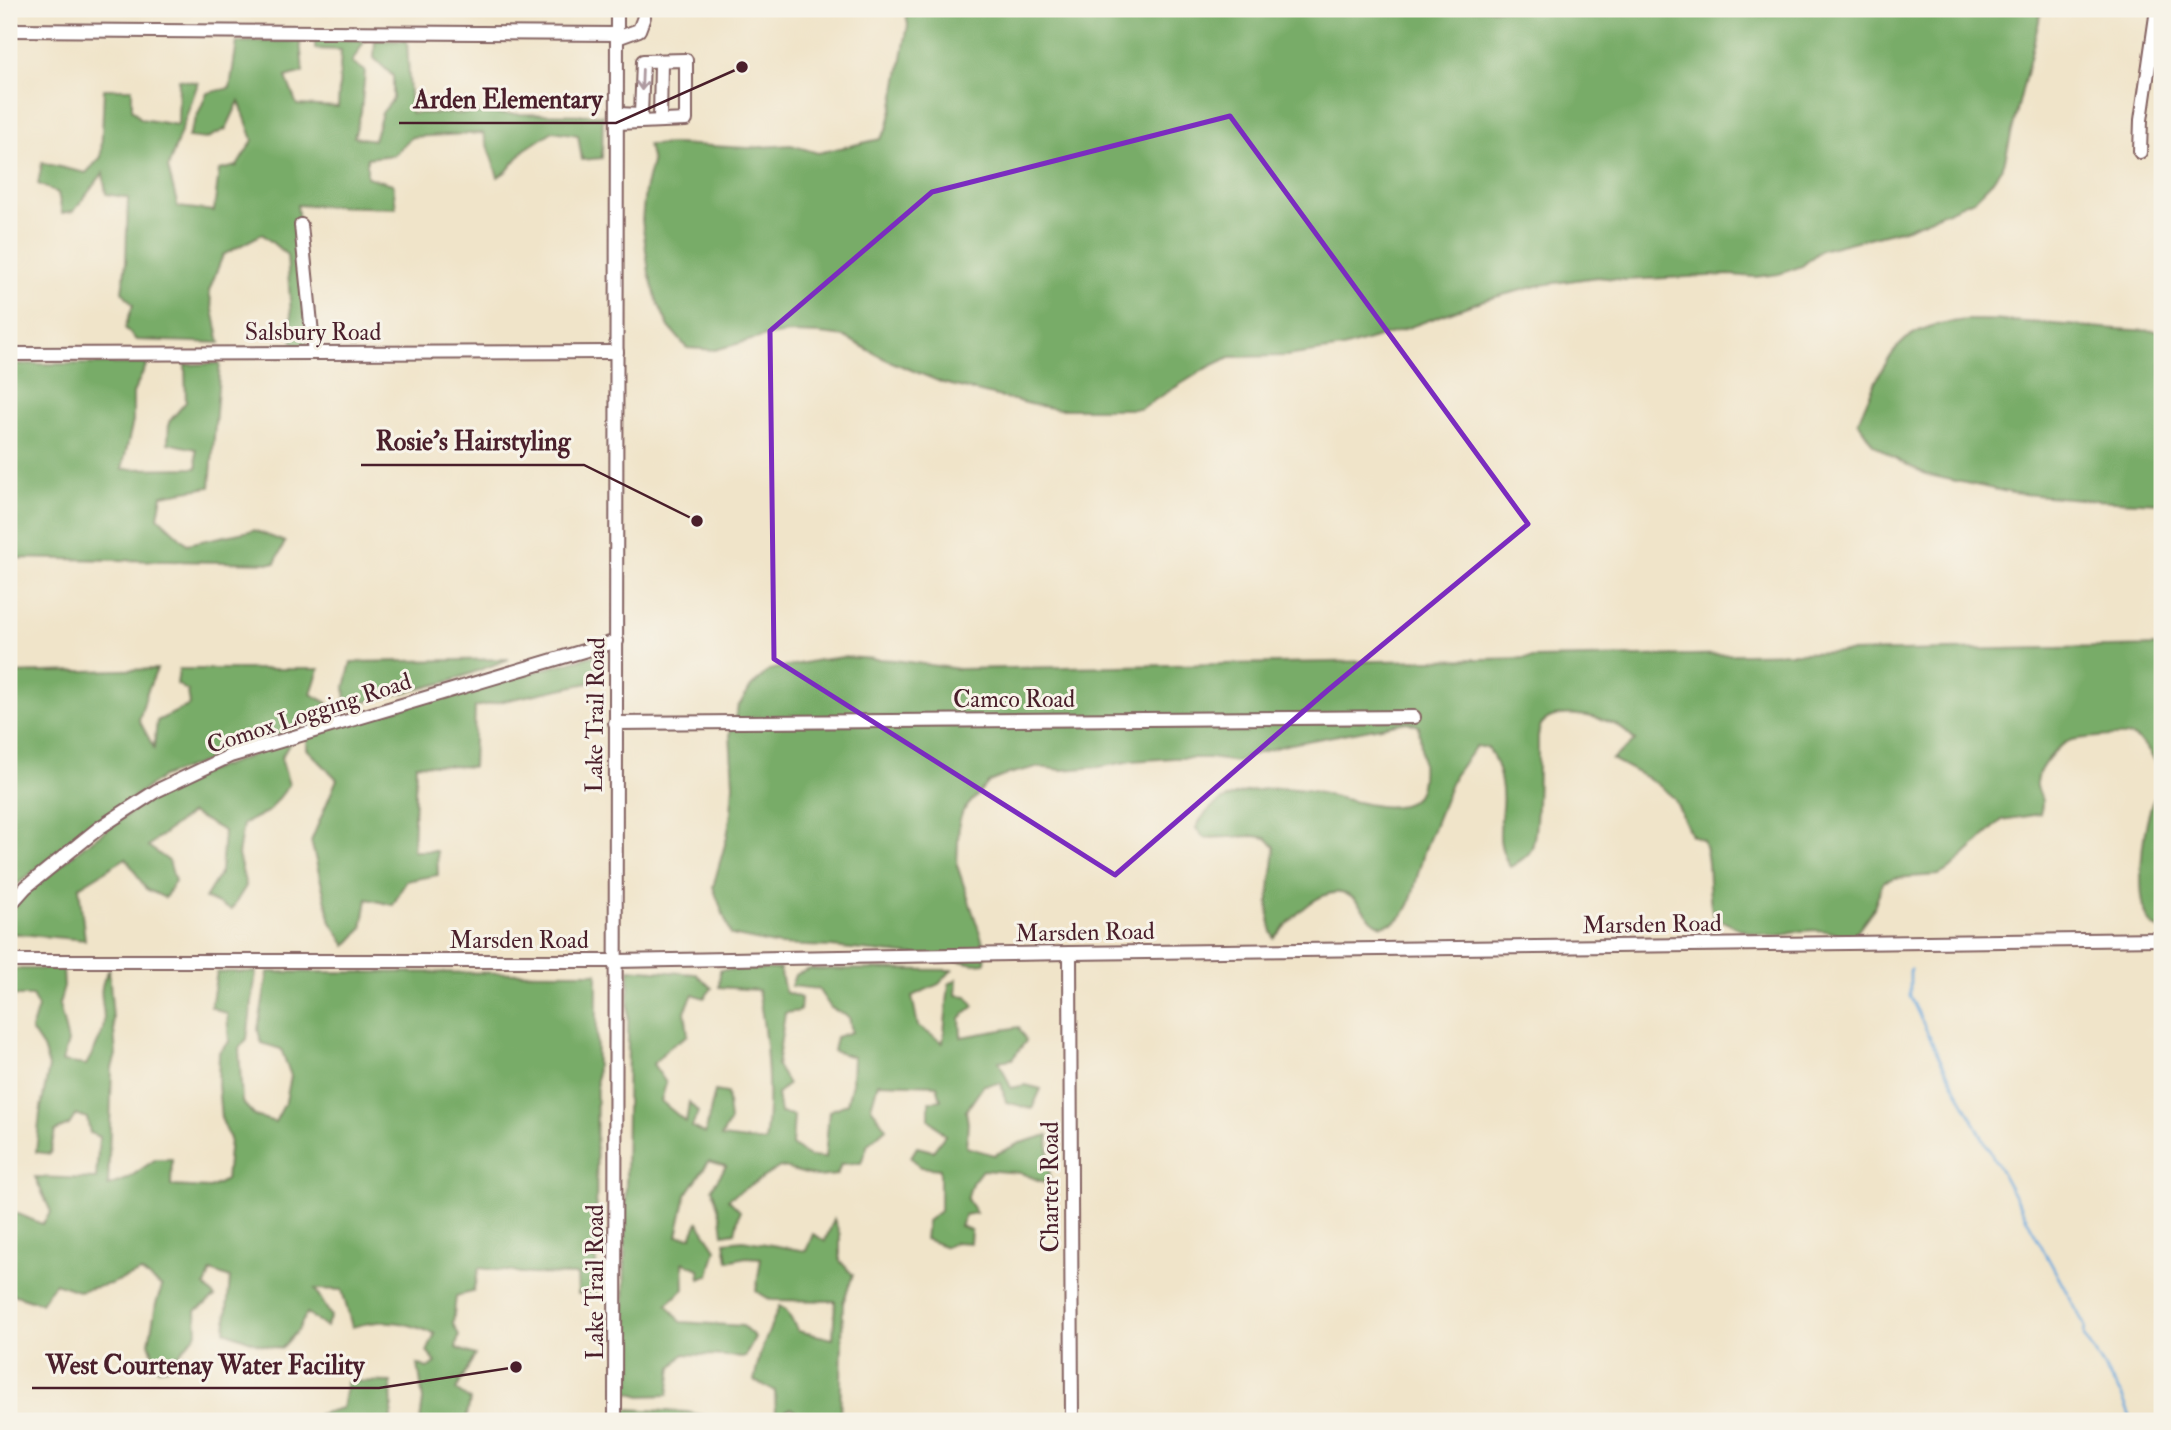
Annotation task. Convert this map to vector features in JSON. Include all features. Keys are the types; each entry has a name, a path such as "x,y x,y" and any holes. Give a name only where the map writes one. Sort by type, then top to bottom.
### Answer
{"street":[{"name":"Lake Trail Road","path":"615,1421 617,9"},
{"path":"9,30 617,36 639,30 643,17 642,9"},
{"path":"2140,152 2141,120 2157,9"},
{"path":"686,60 686,120 617,119 641,115 643,61 686,60"},
{"path":"660,121 661,61"},
{"path":"302,225 314,353"},
{"name":"Salsbury Road","path":"9,354 617,352"},
{"name":"Comox Logging Road","path":"9,906 26,887 99,828 156,791 230,756 617,640"},
{"name":"Camco Road","path":"615,723 1414,717"},
{"name":"Marsden Road","path":"9,961 615,961 2162,939"},
{"name":"Charter Road","path":"1070,953 1072,1421"}],"highlighted area":[{"path":"1230,116 1528,524 1328,690 1115,875 774,659 770,331 932,192"}],"green space":[{"path":"905,9 2042,9 2004,164 1990,184 1974,200 1908,228 1821,250 1802,266 1779,274 1625,280 1597,277 1541,285 1484,300 1343,348 1286,356 1230,357 1140,409 1059,409 943,383 887,360 845,337 790,333 766,336 715,350 687,348 669,327 657,301 649,273 642,220 645,190 652,162 648,145 748,148 791,145 818,153 880,139 887,129 894,101 908,25"},
{"path":"315,38 365,40 352,62 365,71 361,112 354,137 374,140 382,113 393,99 393,76 374,58 375,40 407,41 411,113 603,115 602,158 582,160 578,135 553,131 524,150 507,171 498,177 483,133 412,137 394,155 367,158 367,177 393,184 396,208 297,205 303,257 307,344 293,346 287,255 262,234 223,255 209,291 220,343 136,340 125,328 133,305 122,291 126,262 128,198 106,194 103,173 74,211 62,213 58,193 38,184 42,163 86,173 101,157 104,89 132,89 132,109 141,119 178,125 179,79 198,83 168,168 178,207 214,211 219,170 237,166 253,140 239,101 226,129 206,139 188,137 207,93 230,88 237,42 300,41 303,72 286,77 297,105 338,107 341,50 315,49"},
{"path":"1966,320 2162,331 2162,503 2012,493 1928,475 1873,444 1858,422 1874,384 1897,348 1917,332 1935,325"},
{"path":"220,363 210,487 162,495 158,517 187,544 254,530 285,542 275,563 9,558 9,364 147,364 133,393 133,421 122,469 197,468 196,449 168,443 169,422 186,402 185,365"},
{"path":"2162,646 2162,787 2149,752 2133,737 2101,737 2064,743 2039,773 2036,782 2042,800 2040,814 2002,820 1950,869 1939,875 1894,878 1883,882 1874,908 1851,939 1821,931 1802,931 1779,936 1759,934 1735,927 1713,915 1703,840 1691,835 1674,798 1655,782 1612,759 1635,741 1630,736 1614,724 1576,715 1555,716 1541,725 1538,736 1538,795 1534,841 1527,855 1510,867 1500,838 1500,777 1488,748 1476,746 1454,776 1424,852 1410,903 1404,914 1395,922 1382,926 1369,917 1355,900 1344,894 1333,893 1322,896 1300,911 1274,938 1269,915 1269,893 1275,847 1266,838 1255,836 1204,838 1196,828 1216,804 1238,794 1260,790 1305,790 1381,806 1408,803 1420,789 1422,772 1419,726 1407,722 1286,745 1236,762 1210,758 1174,758 1062,770 1037,767 989,782 963,811 959,822 957,865 986,951 985,963 974,964 945,958 831,947 779,945 731,935 713,887 731,812 733,784 730,733 738,707 751,687 769,670 819,660 844,657 894,660 959,669"},
{"path":"599,654 598,681 475,707 473,767 416,764 413,851 437,851 438,875 406,881 393,905 367,899 362,929 346,946 331,922 311,841 337,779 307,749 307,734"},
{"path":"509,659 451,681 346,707 345,687 351,662"},
{"path":"157,669 139,720 154,748 157,721 190,705 188,691 177,684 179,669 319,669 311,694 328,703 321,719 162,777 72,841 9,891 9,673"},
{"path":"291,741 281,758 289,785 269,811 243,824 238,855 246,886 231,910 205,898 221,872 224,831 191,813 148,846 169,861 175,881 165,898 146,889 126,858 79,887 85,940 9,933 9,915 20,899 84,846 168,786"},
{"path":"2162,787 2162,931 2153,926 2145,910 2141,865 2148,818 2153,801"},
{"path":"9,969 63,969 64,987 59,1004 68,1042 62,1062 86,1065 103,1029 101,993 109,970 116,1055 112,1068 108,1186 127,1179 156,1159 172,1159 171,1186 210,1188 226,1180 230,1139 221,1118 218,1085 219,1052 229,1042 227,1014 211,1007 217,972 256,972 247,1039 239,1048 242,1102 255,1116 275,1122 286,1101 291,1076 281,1049 261,1043 258,1029 268,972 597,973 596,1294 578,1294 577,1275 531,1274 479,1268 473,1292 456,1296 453,1324 459,1335 456,1348 475,1355 456,1390 470,1400 466,1421 420,1421 423,1400 418,1364 427,1368 436,1363 427,1352 435,1334 394,1322 375,1322 352,1327 342,1290 315,1289 331,1316 326,1327 307,1313 298,1330 281,1349 225,1331 230,1278 211,1271 205,1286 215,1297 196,1311 197,1333 167,1368 158,1369 149,1343 162,1287 141,1272 110,1284 78,1291 55,1283 41,1303 9,1293 9,1210 42,1224 51,1212 35,1177 96,1179 99,1137 90,1133 87,1118 76,1114 69,1125 55,1131 50,1154 36,1152 49,1067 43,1048 31,1030 38,1007 32,996 9,996"},
{"path":"629,969 696,974 712,988 704,998 693,994 685,1011 688,1035 667,1049 653,1064 666,1083 661,1101 686,1122 689,1102 698,1112 692,1127 705,1134 715,1091 727,1093 730,1121 721,1137 765,1142 768,1066 758,990 719,987 720,970 780,969 785,992 801,998 800,1011 785,1013 777,1066 788,1084 777,1094 780,1113 794,1115 792,1145 809,1157 825,1158 829,1111 847,1104 852,1083 853,1057 833,1051 836,1037 852,1032 849,1017 831,1008 818,989 791,986 795,975 810,969 952,970 939,984 912,996 918,1026 943,1043 949,984 957,979 956,995 967,996 974,1006 960,1018 961,1037 1019,1027 1026,1041 1012,1059 999,1061 1011,1088 1026,1085 1041,1089 1032,1109 1006,1102 1001,1083 984,1085 966,1111 966,1147 994,1155 1020,1143 1048,1135 1050,1185 1021,1173 982,1170 972,1183 967,1199 976,1213 965,1215 960,1226 971,1230 970,1243 955,1242 946,1247 925,1239 927,1221 940,1211 940,1169 920,1167 911,1157 917,1147 933,1151 945,1135 929,1119 929,1102 941,1100 937,1085 878,1083 871,1107 886,1128 868,1144 861,1163 841,1164 837,1175 817,1177 780,1167 728,1199 740,1211 735,1232 723,1234 712,1188 726,1166 709,1161 686,1195 677,1236 691,1237 698,1222 716,1249 709,1275 700,1279 699,1269 683,1262 684,1289 667,1304 681,1322 743,1326 755,1337 745,1357 684,1354 672,1367 668,1395 641,1396 623,1391"},
{"path":"834,1219 840,1235 840,1261 853,1275 843,1303 840,1421 809,1421 791,1408 776,1416 775,1391 754,1381 760,1354 779,1306 786,1310 798,1331 833,1339 835,1301 771,1300 756,1291 761,1258 746,1257 728,1261 725,1242 743,1240 806,1251 813,1234 825,1241"},
{"path":"347,1381 391,1382 390,1421 325,1421 319,1414 342,1408"},
{"path":"624,1409 687,1412 728,1421 624,1421"}],"waterway":[{"path":"1910,969 1910,996 1941,1061 2085,1326 2084,1336 2122,1396 2132,1421"}],"place":[{"name":"Arden Elementary","path":"742,67"},
{"name":"Rosie's Hairstyling","path":"697,521"},
{"name":"West Courtenay Water Facility","path":"516,1367"}]}
